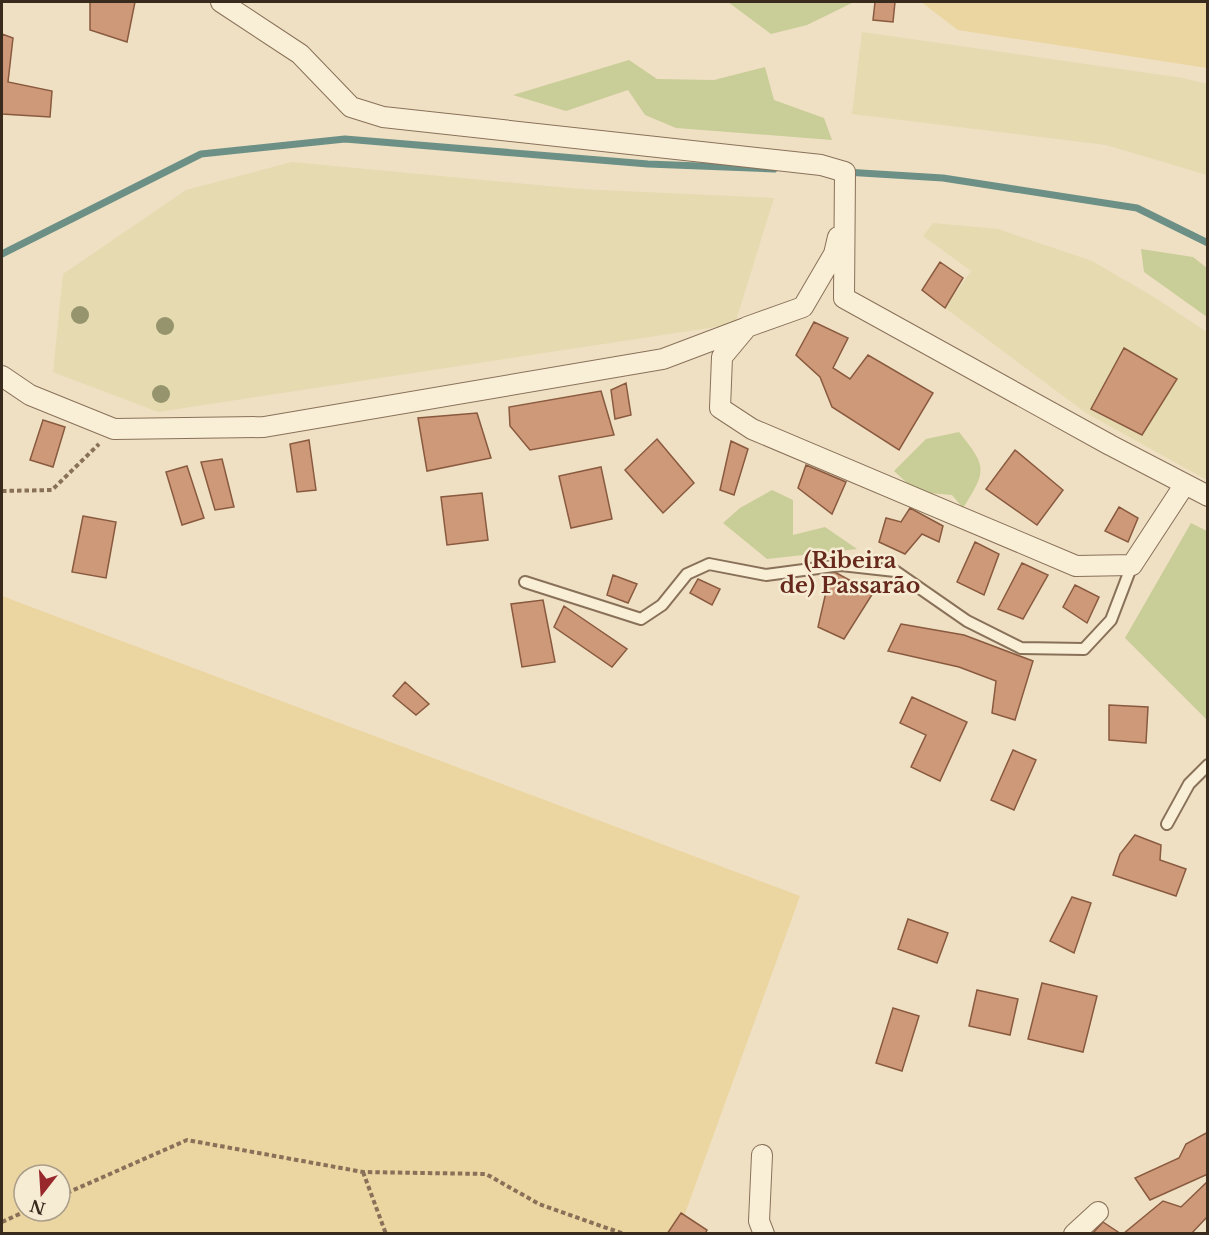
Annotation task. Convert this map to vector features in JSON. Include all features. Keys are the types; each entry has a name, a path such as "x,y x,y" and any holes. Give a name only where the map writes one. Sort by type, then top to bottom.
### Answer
{"street":[{"path":"221,2 300,54 351,107 383,117 821,165 844,172 844,298 1208,496"},
{"path":"2,376 30,395 114,429 264,427 663,359 803,308 834,254 844,214"},
{"path":"747,327 722,357 720,408 752,429 1076,566 1132,565 1185,484"},
{"path":"762,1155 759,1221 764,1233"},
{"path":"1074,1233 1098,1212"}],"lane":[{"path":"525,582 641,619 662,605 687,574 709,564 766,575 841,565 895,572 967,621 1021,648 1083,649 1111,620 1132,565"},
{"path":"1167,824 1189,784 1208,765"}],"path":[{"path":"2,491 52,490 114,429"},
{"path":"72,1191 187,1140 363,1172 486,1173 539,1204 624,1233"},
{"path":"363,1172 386,1233"}],"shaded area":[{"path":"862,32 1183,78 1207,84 1207,175 1106,145 852,114"},
{"path":"292,162 580,189 774,198 735,324 158,412 53,372 63,274 186,190"},
{"path":"933,223 998,229 1092,261 1154,297 1207,332 1207,480 1086,413 945,308 971,271 923,236"}],"green space":[{"path":"728,2 854,2 807,25 771,34"},
{"path":"629,60 657,79 714,80 765,67 774,100 824,118 832,140 676,128 645,115 628,90 566,111 513,95"},
{"path":"1141,249 1193,257 1207,268 1207,317 1144,272"},
{"path":"959,432 975,453 981,469 976,485 963,508 952,495 917,492 894,471 926,439"},
{"path":"772,490 793,500 793,535 825,527 857,549 767,559 723,523 740,508"},
{"path":"1191,523 1207,531 1207,720 1125,638"}],"sand":[{"path":"921,2 1207,2 1207,68 958,30"},
{"path":"2,596 800,896 678,1233 2,1233"}],"building":[{"path":"90,2 135,2 127,42 90,30"},
{"path":"875,2 895,2 893,22 873,20"},
{"path":"2,34 13,38 8,82 52,91 50,117 2,114"},
{"path":"940,262 963,278 945,308 922,290"},
{"path":"814,322 848,338 833,368 850,379 868,355 933,393 899,450 832,407 820,377 796,355"},
{"path":"1124,348 1177,379 1142,435 1091,409"},
{"path":"626,383 631,415 615,419 611,390"},
{"path":"601,391 614,435 530,450 510,426 509,407"},
{"path":"477,413 491,458 427,471 418,418"},
{"path":"43,420 65,427 53,467 30,460"},
{"path":"657,439 694,483 663,513 625,470"},
{"path":"309,440 316,490 297,492 290,444"},
{"path":"731,441 748,449 734,495 720,490"},
{"path":"1015,450 1063,490 1037,525 986,489"},
{"path":"222,459 234,507 215,510 201,462"},
{"path":"806,465 846,482 832,514 798,488"},
{"path":"187,466 204,518 182,525 166,472"},
{"path":"601,467 612,519 571,528 559,476"},
{"path":"482,493 488,540 447,545 441,497"},
{"path":"1119,507 1138,518 1128,542 1105,531"},
{"path":"910,508 943,526 939,542 922,534 905,554 879,542 886,518 901,522"},
{"path":"83,516 116,522 106,578 72,572"},
{"path":"975,542 999,554 984,595 957,582"},
{"path":"1022,563 1048,575 1023,619 998,609"},
{"path":"831,570 873,593 844,639 818,627"},
{"path":"613,575 637,584 628,603 607,595"},
{"path":"698,579 720,589 712,605 690,593"},
{"path":"1075,585 1099,597 1087,623 1063,607"},
{"path":"543,600 555,662 522,667 511,604"},
{"path":"564,606 627,649 612,667 554,627"},
{"path":"901,624 964,635 1033,661 1015,720 992,713 996,681 959,667 888,651"},
{"path":"405,682 429,704 416,715 393,696"},
{"path":"912,697 967,722 940,781 911,767 926,735 900,723"},
{"path":"1109,705 1148,707 1146,743 1109,740"},
{"path":"1013,750 1036,760 1014,810 991,800"},
{"path":"1135,835 1161,845 1160,860 1186,869 1176,896 1113,875 1120,854"},
{"path":"1072,897 1091,903 1074,953 1050,941"},
{"path":"908,919 948,933 937,963 898,949"},
{"path":"1042,983 1097,996 1083,1052 1028,1039"},
{"path":"977,990 1018,999 1010,1035 969,1026"},
{"path":"893,1008 919,1016 902,1071 876,1063"},
{"path":"1208,1132 1208,1174 1150,1200 1135,1178 1179,1158 1186,1144"},
{"path":"1207,1182 1208,1216 1191,1234 1123,1234 1163,1201 1181,1207"},
{"path":"681,1213 707,1230 705,1234 667,1234"},
{"path":"1103,1222 1121,1234 1092,1234"}],"waterway":[{"path":"2,254 201,154 345,139 648,164 774,169"},
{"path":"845,172 943,178 1137,208 1208,243"}],"district":[{"name":"(Ribeira de) Passarão","path":"850,572"}]}
